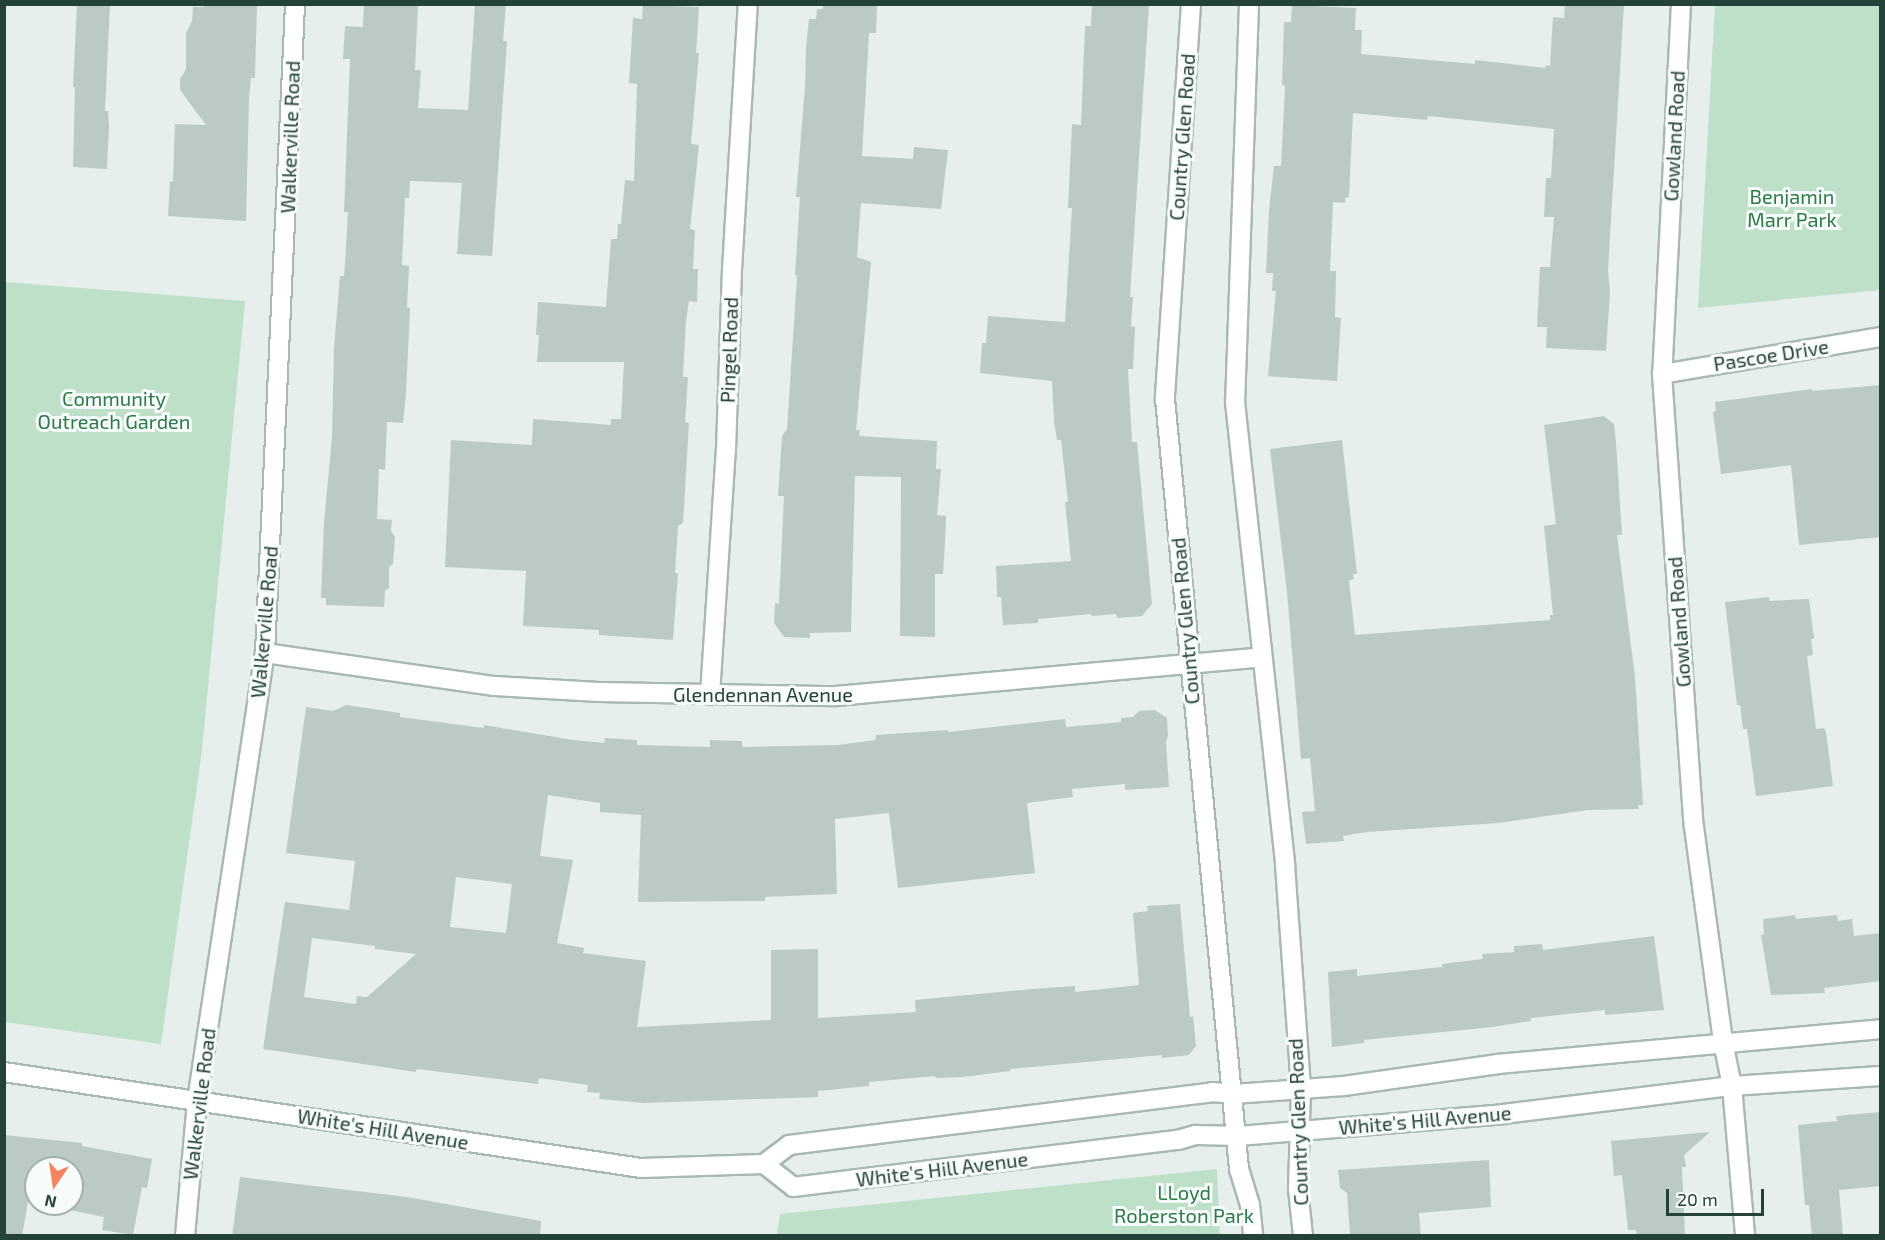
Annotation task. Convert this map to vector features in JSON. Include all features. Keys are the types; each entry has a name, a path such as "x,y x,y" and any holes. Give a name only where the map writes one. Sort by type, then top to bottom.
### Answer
{"street":[{"name":"Walkerville Road","path":"185,1236 197,1101 265,653 295,4"},
{"name":"Pingel Road","path":"710,695 726,450 732,270 748,4"},
{"name":"Country Glen Road","path":"1191,4 1165,399 1189,664 1238,1136 1239,1169 1250,1205 1252,1236"},
{"name":"Country Glen Road","path":"1249,4 1235,402 1285,865 1301,1088 1297,1131 1298,1190 1303,1236"},
{"name":"Gowland Road","path":"1681,4 1662,374 1694,827 1723,1042 1732,1086 1745,1236"},
{"name":"Pascoe Drive","path":"1662,374 1881,337"},
{"name":"Glendennan Avenue","path":"265,653 495,686 710,695 836,696 1262,657"},
{"path":"764,1164 789,1145 1212,1092 1233,1094 1344,1086 1498,1064 1881,1029"},
{"name":"White's Hill Avenue","path":"4,1072 641,1168 764,1164 793,1187 1178,1140 1196,1135 1238,1136 1503,1114 1732,1086 1881,1076"}],"green space":[{"name":"Benjamin Marr Park","path":"1715,5 1880,5 1880,290 1698,308"},
{"name":"Community Outreach Garden","path":"5,282 245,301 202,750 161,1044 5,1022"},
{"name":"LLoyd Roberston Park","path":"1217,1169 1220,1235 777,1235 780,1214"}],"building":[{"path":"77,4 110,4 105,111 108,111 109,125 107,169 73,167 75,87 73,87"},
{"path":"204,4 257,4 255,78 251,78 249,98 246,221 168,216 170,181 173,182 175,124 206,125 180,90 180,79 186,69 186,33 192,21 193,7 204,7"},
{"path":"364,4 418,4 415,70 421,70 418,108 468,110 475,4 506,4 503,41 507,41 492,256 457,254 462,183 410,181 409,198 405,198 402,265 409,266 407,307 410,308 406,394 403,423 387,422 385,470 379,469 377,519 392,520 391,531 395,537 393,564 389,567 389,588 385,591 384,607 326,605 326,598 321,598 324,523 332,437 334,348 340,276 344,276 348,212 344,212 350,59 343,59 345,26 363,27"},
{"path":"823,4 877,4 876,33 869,33 862,156 913,159 914,147 948,150 941,209 861,203 857,257 871,262 856,430 860,430 859,436 937,441 936,469 941,469 937,515 946,516 943,574 935,574 935,637 900,636 901,477 855,476 851,632 810,633 810,638 784,637 774,623 775,603 779,604 784,496 778,496 782,436 787,429 797,276 795,275 800,197 796,197 806,48 809,19 816,19 817,9 823,9"},
{"path":"1092,4 1149,4 1130,297 1133,297 1131,326 1135,327 1133,369 1128,369 1132,442 1137,442 1152,604 1142,616 1117,618 1116,614 1092,616 1091,614 1038,619 1038,623 1003,625 1001,597 997,597 996,566 1071,561 1065,502 1068,502 1061,440 1057,440 1054,421 1052,381 980,373 982,343 986,343 988,316 1065,322 1072,208 1068,208 1072,124 1081,125 1085,26 1091,26"},
{"path":"1565,4 1624,4 1608,270 1610,293 1606,351 1546,348 1547,327 1537,327 1540,267 1550,267 1554,217 1544,217 1546,178 1551,178 1554,129 1428,116 1427,120 1353,113 1349,197 1345,198 1345,203 1333,202 1330,271 1336,271 1335,317 1341,318 1337,381 1268,376 1276,291 1272,291 1273,273 1266,273 1269,210 1274,166 1281,166 1285,86 1282,85 1284,22 1291,22 1292,5 1356,8 1355,30 1362,30 1361,54 1475,64 1475,60 1545,68 1546,65 1550,66 1553,17 1564,18"},
{"path":"643,5 699,7 696,53 699,53 691,144 699,145 690,229 695,230 693,269 698,269 697,302 689,301 686,321 683,377 688,377 685,422 689,423 683,523 678,526 675,573 678,573 673,640 599,635 599,630 523,626 526,571 445,567 451,440 532,445 533,419 611,425 611,419 621,419 624,362 537,362 539,335 536,335 538,302 606,307 611,239 617,239 618,224 621,224 625,180 634,181 637,84 629,83 633,18 642,19"},
{"path":"1881,385 1881,537 1799,545 1791,465 1721,474 1713,412 1716,411 1715,402 1812,389 1812,391"},
{"path":"1604,416 1614,424 1616,442 1622,535 1617,535 1635,677 1643,805 1638,805 1639,809 1588,810 1499,823 1367,832 1343,836 1344,841 1306,844 1302,812 1315,811 1310,758 1301,759 1287,592 1270,449 1342,440 1357,574 1353,574 1354,579 1349,580 1355,635 1550,620 1550,615 1553,615 1544,526 1556,524 1544,425"},
{"path":"1769,597 1769,601 1809,599 1814,639 1811,639 1813,655 1807,656 1816,729 1824,728 1826,732 1833,786 1756,796 1747,729 1743,729 1740,705 1737,705 1725,602"},
{"path":"346,705 400,713 400,717 484,728 484,725 604,743 605,738 637,740 637,745 710,747 710,740 742,741 742,747 838,745 876,740 876,735 948,730 948,732 1065,719 1066,727 1121,722 1121,718 1133,717 1139,711 1155,710 1167,718 1169,787 1125,790 1125,784 1072,789 1073,797 1027,803 1035,873 898,888 889,813 835,819 837,894 765,897 765,901 638,902 641,815 600,812 600,803 548,795 540,856 573,860 557,943 584,948 583,953 646,961 637,1027 771,1020 771,950 818,949 818,1018 916,1012 915,1000 1075,986 1075,992 1139,985 1133,913 1148,911 1147,906 1180,904 1190,1017 1193,1016 1196,1046 1189,1055 1162,1058 1162,1055 1010,1069 1010,1071 963,1077 936,1078 935,1076 869,1082 869,1086 818,1091 818,1097 644,1103 599,1099 600,1093 587,1092 588,1085 539,1078 538,1084 417,1069 416,1072 263,1049 285,902 349,910 355,861 286,853 306,707 333,711","holes":["456,877 512,884 506,933 450,927","312,938 375,946 375,949 416,954 367,997 357,996 356,1004 304,997"]},
{"path":"1795,915 1796,919 1837,915 1838,921 1852,919 1854,936 1881,933 1881,981 1824,988 1825,993 1771,995 1761,935 1764,934 1763,919"},
{"path":"1654,936 1664,1010 1605,1015 1605,1010 1531,1018 1531,1021 1492,1027 1364,1040 1364,1043 1332,1047 1328,972 1357,969 1357,976 1442,967 1442,964 1483,959 1482,954 1514,952 1514,946 1542,944 1543,950"},
{"path":"1881,1112 1881,1186 1839,1190 1843,1236 1812,1236 1809,1205 1805,1205 1798,1125 1837,1121 1836,1116"},
{"path":"1710,1132 1684,1155 1686,1167 1682,1167 1685,1236 1637,1236 1636,1230 1628,1230 1622,1175 1614,1176 1611,1141"},
{"path":"4,1135 82,1143 82,1146 152,1159 147,1188 142,1187 133,1235 102,1230 104,1217 84,1213 84,1156 24,1156 26,1216 22,1236 4,1236"},
{"path":"1489,1160 1491,1207 1419,1213 1421,1236 1350,1236 1347,1193 1340,1188 1338,1170"},
{"path":"240,1177 407,1197 541,1221 540,1236 232,1236"}]}
